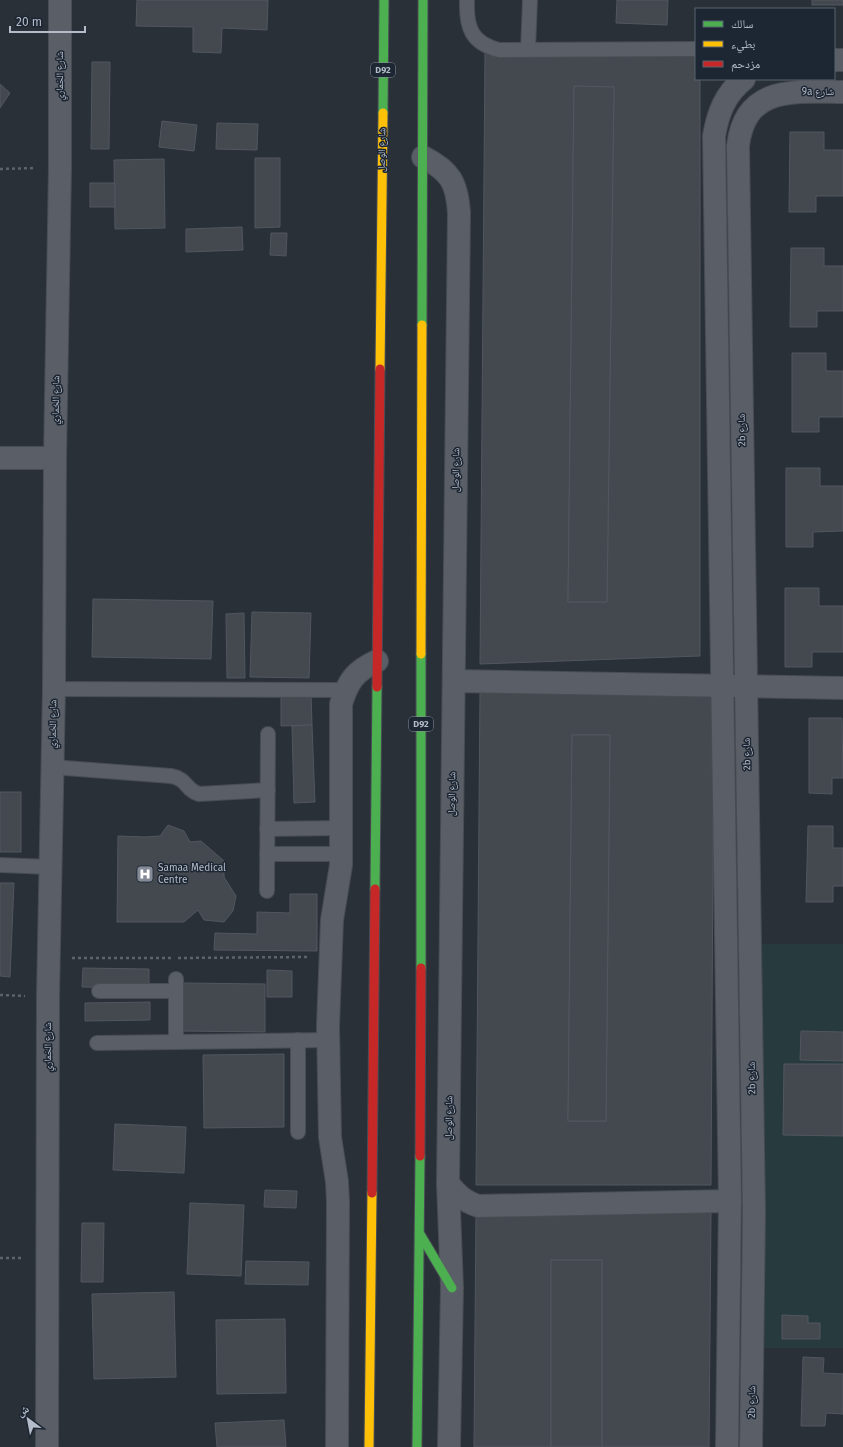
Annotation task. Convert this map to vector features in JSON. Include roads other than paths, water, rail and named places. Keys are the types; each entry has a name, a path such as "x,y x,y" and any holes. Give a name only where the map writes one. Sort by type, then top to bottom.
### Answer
{"main road":[{"name":"شارع الوصل","path":"370,1447 384,0"},
{"name":"D92","path":"415,1445 420,1234 423,0"},
{"path":"420,1234 452,1288"},
{"path":"370,1417 378,1438"}],"street":[{"name":"شارع الخماري","path":"47,1447 48,958 54,689 55,458 60,167 60,0"},
{"path":"727,1447 730,1201 714,136 716,122 721,109 739,81"},
{"name":"9a شارع","path":"793,92 843,92"},
{"name":"2b شارع","path":"751,1447 754,1213 738,146 744,123 750,113 759,104 769,98 793,92"},
{"name":"شارع الوصل","path":"423,157 439,165 451,178 458,195 459,221 448,1183 452,1288 449,1447"},
{"path":"0,458 55,458"},
{"path":"337,1447 338,1202 337,1182 329,1130 328,994 332,920 342,854 341,704 345,690 353,678 360,671 377,661"},
{"path":"454,681 843,688"},
{"path":"448,1183 456,1193 466,1201 478,1206 730,1201"}],"lane":[{"path":"467,0 468,24 472,34 479,42 488,47 500,50 695,49"},
{"path":"528,50 530,0"},
{"path":"54,689 345,690"},
{"path":"267,891 268,734"},
{"path":"52,767 178,777 183,780 191,790 200,794 268,790"},
{"path":"267,829 341,828"},
{"path":"267,854 342,854"},
{"path":"0,865 50,867"},
{"path":"98,991 176,985 176,1042"},
{"path":"298,1040 298,1132"},
{"path":"97,1043 328,1040"}],"place":[{"name":"Samaa Medical Centre","path":"145,874"}]}
